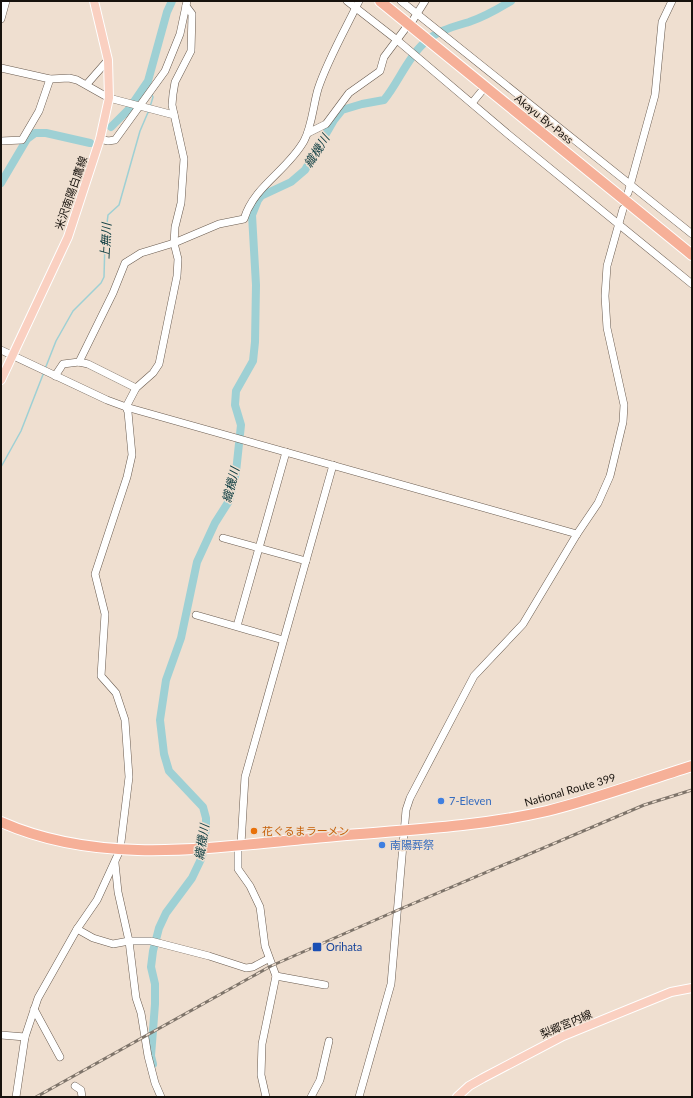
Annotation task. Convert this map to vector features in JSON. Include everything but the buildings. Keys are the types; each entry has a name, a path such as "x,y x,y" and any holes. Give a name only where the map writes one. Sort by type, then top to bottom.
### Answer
{"highway":[{"path":"375,1 410,22"},
{"name":"Akayu By-Pass","path":"380,1 410,22 438,48 692,255"},
{"name":"National Route 399","path":"1,822 55,840 94,847 120,850 156,851 200,848 478,824 547,810 692,766"}],"main road":[{"name":"米沢南陽白鷹線","path":"1,380 68,237 100,139 109,98 108,60 94,1"},
{"name":"梨郷宮内線","path":"457,1097 469,1086 563,1036 671,992 692,988"}],"street":[{"path":"1,19 6,1"},
{"path":"347,1 358,4 424,65 692,284"},
{"path":"401,1 410,22 495,76 692,234"},
{"path":"308,133 326,124 349,93 380,71 384,57 425,1"},
{"path":"628,193 629,184 655,95 662,22 672,1"},
{"path":"100,139 108,141 114,140 137,105 165,71 173,55 180,34 186,4"},
{"path":"16,1097 25,1037 34,1009 49,977 77,929 98,900 120,850 129,777 125,720 116,693 101,676 105,614 95,574 127,477 132,456 128,412 126,407 136,388 153,372 162,353 177,276 178,259 174,243 175,227 181,203 184,160 172,105 175,82 189,57 192,45 192,14 186,4"},
{"path":"79,362 113,293 125,263 142,253 174,243 219,224 244,219 254,197 258,194 266,182 290,162 308,133 318,89 358,4"},
{"path":"87,84 108,60"},
{"path":"1,68 50,79 69,78 87,84 109,98 174,115"},
{"path":"490,82 495,76"},
{"path":"1,141 22,140 39,111 50,79"},
{"path":"472,103 481,92"},
{"path":"359,1097 391,984 406,810 410,798 469,684 487,661 523,624 606,488 623,422 624,405 607,328 605,296 607,266 623,209"},
{"path":"1,350 55,376 126,407 577,534"},
{"path":"55,376 63,364 79,362 95,367 136,388"},
{"path":"237,626 286,452"},
{"path":"266,1097 261,1075 262,1044 276,976 268,959 261,927 260,907 250,886 238,869 238,850 241,844 245,777 333,465"},
{"path":"223,538 306,560"},
{"path":"196,615 283,640"},
{"path":"114,861 118,892 129,941 136,998 141,1013 148,1056 155,1083 161,1097"},
{"path":"77,929 93,938 113,944 129,941 151,941 246,968 253,967 268,959"},
{"path":"276,976 325,985"},
{"path":"34,1009 60,1056"},
{"path":"1,1035 25,1037"},
{"path":"311,1097 320,1080 329,1041"},
{"path":"75,1086 81,1090 82,1097"}],"waterway":[{"name":"上無川","path":"111,127 129,109 148,81 167,12 172,1"},
{"name":"織機川","path":"153,1064 151,1056 155,1004 155,984 151,967 153,951 159,928 166,913 192,878 202,857 206,827 206,818 203,807 169,771 164,754 160,720 166,680 181,638 197,562 215,523 229,501 236,472 241,425 235,405 236,391 253,361 255,342 256,285 252,215 261,196 291,182 305,170 334,120 342,110 362,104 384,100 417,50 433,36 444,30 485,15 511,1"},
{"name":"上無川","path":"148,81 150,87"},
{"name":"上無川","path":"150,107 153,97 151,93"},
{"name":"上無川","path":"45,369 56,341 73,311 101,283 104,277 105,240 108,215 119,205 140,131 149,110"},
{"path":"1,183 27,139 35,133 46,133 90,143"},
{"name":"上無川","path":"1,467 21,431 44,372"}],"railway":[{"path":"36,1097 271,966 644,805 692,790"}],"place":[{"name":"7-Eleven","path":"441,801"},
{"name":"花ぐるまラーメン","path":"254,831"},
{"name":"南陽葬祭","path":"382,845"},
{"name":"Orihata","path":"317,947"}]}
